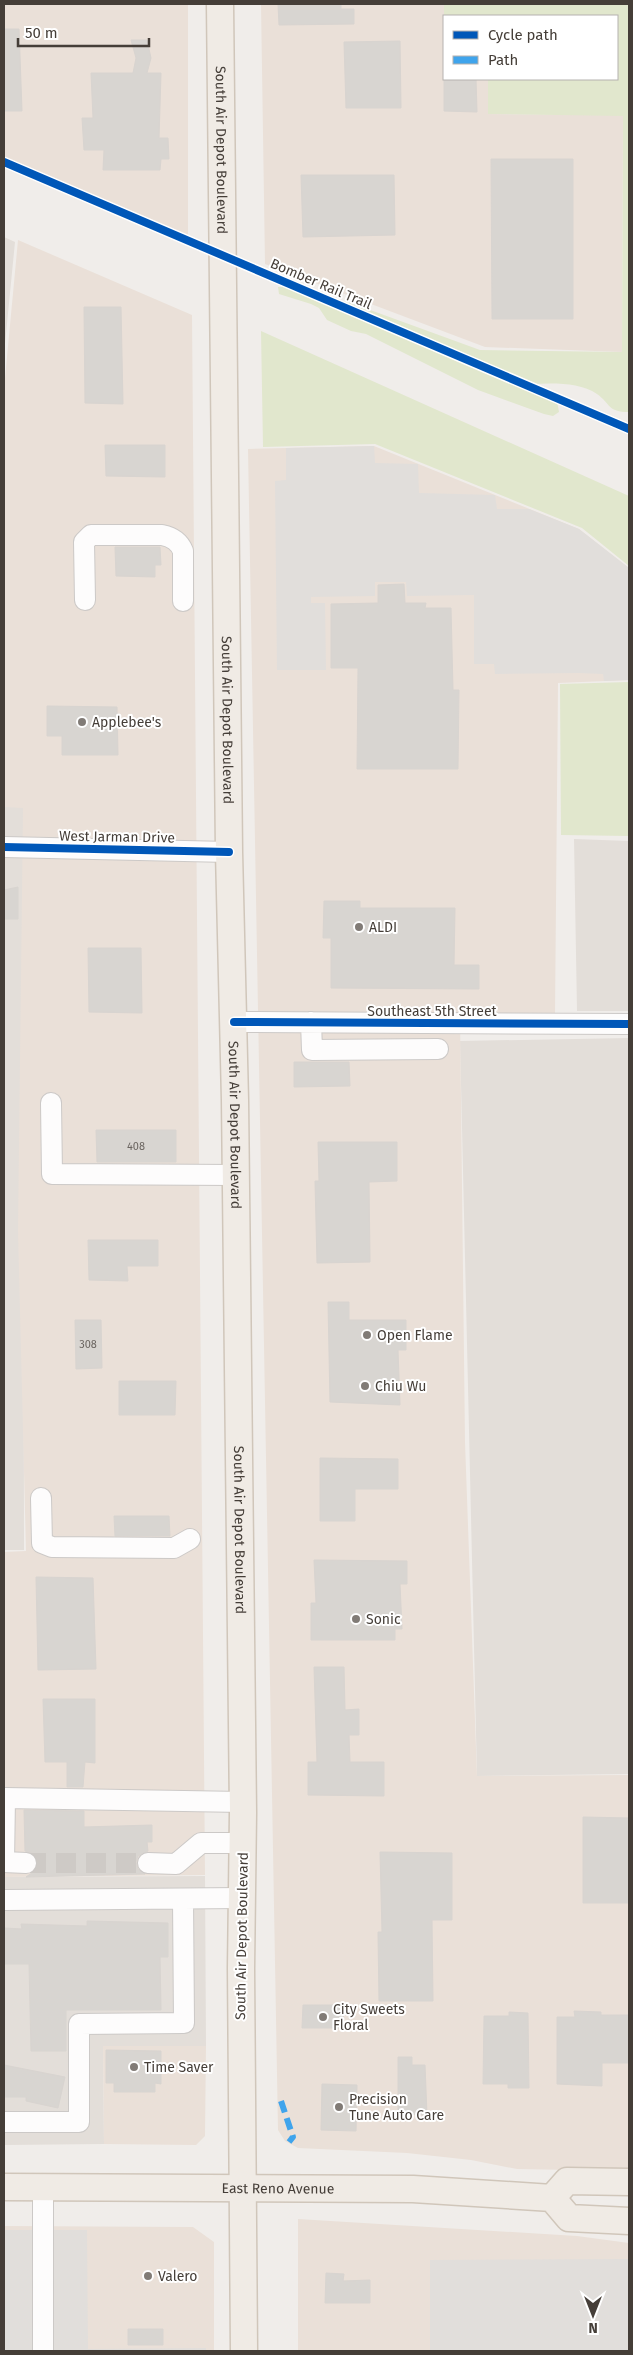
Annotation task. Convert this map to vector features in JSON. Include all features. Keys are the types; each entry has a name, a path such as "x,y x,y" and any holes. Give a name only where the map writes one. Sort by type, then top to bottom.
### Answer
{"main road":[{"name":"South Air Depot Boulevard","path":"220,4 229,852 234,1022 244,1843 242,1898 244,2351"},
{"path":"629,2182 567,2181 552,2198 569,2218 629,2221"},
{"name":"East Reno Avenue","path":"4,2188 413,2188 552,2198"}],"street":[{"path":"85,600 84,542 90,535 162,535 171,537 180,543 183,551 183,601"},
{"name":"West Jarman Drive","path":"4,847 229,852"},
{"name":"Southeast 5th Street","path":"234,1022 629,1024"},
{"path":"312,1022 312,1050 438,1049"},
{"path":"51,1103 52,1174 236,1175"},
{"path":"41,1498 42,1543 52,1547 174,1548 190,1539"},
{"path":"26,1863 4,1862 5,1798 243,1802"},
{"path":"148,1864 176,1864 201,1843 244,1843"},
{"path":"4,1900 242,1898"},
{"path":"4,2122 79,2122 79,2024 184,2023 183,1899"},
{"path":"43,2188 43,2351"}],"shaded area":[{"path":"4,4 188,4 188,244 4,161"},
{"path":"261,4 444,4 443,80 488,80 488,114 623,115 622,352 485,347 265,264"},
{"path":"4,237 15,242 4,354"},
{"path":"18,240 192,315 205,1875 4,1877 4,1552 26,1551 18,1231 23,808 4,807 4,389"},
{"path":"374,446 579,529 629,568 629,680 558,683 555,1014 460,1014 465,1442 477,1776 629,1775 629,2171 517,2169 471,2160 407,2153 298,2148 285,2141 278,2130 248,449"},
{"path":"374,446 375,463 418,464 419,493 495,495 497,509 529,509 579,529 629,568 629,680 604,681 603,674 495,674 494,664 474,664 474,595 407,596 406,582 375,582 375,596 311,597 311,603 325,603 326,670 277,670 275,481 286,480 286,448"},
{"path":"4,807 23,807 24,1550 4,1550"},
{"path":"574,839 629,841 629,1011 577,1011"},
{"path":"629,1038 629,1774 477,1776 460,1041"},
{"path":"205,1876 206,2046 103,2046 104,2144 4,2145 4,1877"},
{"path":"103,2046 206,2046 205,2136 196,2145 104,2144"},
{"path":"298,2219 577,2236 629,2243 629,2351 298,2351"},
{"path":"4,2226 193,2227 214,2242 214,2351 4,2351"},
{"path":"4,2230 87,2230 88,2349 206,2348 206,2351 4,2350"},
{"path":"629,2259 629,2351 430,2351 430,2260"}],"green space":[{"path":"444,4 629,4 629,412 613,409 597,394 583,387 532,384 532,389 557,401 559,412 553,416 544,414 478,390 366,334 351,331 327,320 319,308 311,304 279,294 278,287 287,287 351,303 480,350 622,352 623,116 488,114 488,80 618,80 618,15 444,15"},
{"path":"261,331 629,496 629,566 582,528 375,444 263,447"},
{"path":"629,682 629,836 561,835 560,684"}],"building":[{"path":"278,4 341,4 341,9 354,9 354,24 279,25"},
{"path":"4,29 19,29 22,111 4,111"},
{"path":"131,40 147,40 151,58 147,73 161,73 159,138 168,138 169,159 161,159 160,170 103,170 104,150 84,150 82,118 93,118 91,73 133,73 136,58"},
{"path":"400,41 401,108 346,108 344,42"},
{"path":"444,80 476,80 477,112 444,111"},
{"path":"491,159 573,159 573,319 492,319"},
{"path":"301,175 394,175 395,235 303,237"},
{"path":"84,307 121,307 123,404 85,403"},
{"path":"105,445 165,445 165,477 106,476"},
{"path":"115,547 160,547 161,565 155,565 155,577 116,576"},
{"path":"404,584 405,603 426,603 425,608 451,608 453,690 459,690 458,769 357,769 358,668 331,668 331,604 378,603 378,585"},
{"name":"Applebee's","path":"47,706 117,707 118,755 62,755 62,736 47,736"},
{"path":"18,887 18,919 4,919 4,890"},
{"path":"324,901 360,901 360,908 455,908 454,965 479,965 479,989 331,988 331,938 323,938"},
{"path":"88,948 141,948 142,1013 89,1012"},
{"path":"294,1062 349,1062 350,1086 294,1087"},
{"path":"96,1130 176,1130 176,1162 97,1162"},
{"path":"318,1142 397,1142 397,1181 369,1182 370,1262 317,1263 315,1181 319,1181"},
{"path":"88,1240 158,1240 158,1266 127,1266 128,1281 89,1280"},
{"path":"328,1302 349,1302 349,1320 406,1320 406,1350 398,1350 400,1405 330,1402"},
{"path":"75,1320 101,1320 102,1368 76,1369"},
{"path":"119,1381 176,1381 175,1415 119,1415"},
{"path":"320,1458 398,1459 398,1489 355,1489 355,1521 320,1521"},
{"path":"114,1516 169,1516 170,1536 115,1536"},
{"path":"314,1560 407,1561 407,1584 400,1584 402,1629 395,1629 395,1640 311,1640 311,1603 316,1603"},
{"path":"36,1577 93,1578 96,1669 38,1670"},
{"path":"314,1667 344,1667 345,1710 359,1709 359,1735 349,1735 350,1762 384,1762 384,1796 308,1795 308,1762 317,1762"},
{"path":"43,1699 95,1699 95,1763 85,1762 83,1787 67,1787 67,1762 45,1762"},
{"path":"24,1810 84,1811 84,1827 152,1825 152,1842 147,1842 148,1851 138,1856 136,1862 138,1869 145,1874 26,1877 36,1870 38,1863 33,1853 25,1851"},
{"path":"583,1817 629,1818 629,1903 583,1903"},
{"path":"380,1852 452,1853 452,1920 432,1920 433,2001 379,2001 378,1932 382,1932"},
{"path":"87,1921 168,1923 168,1957 160,1957 161,2010 66,2010 66,2051 31,2051 29,1964 4,1964 4,1928 22,1929 21,1924 87,1926"},
{"name":"City Sweets Floral","path":"303,2005 344,2005 343,2028 302,2028"},
{"path":"574,2011 601,2012 601,2015 629,2015 629,2063 602,2063 602,2086 557,2084 557,2017 575,2017"},
{"path":"509,2012 528,2013 529,2088 508,2088 508,2084 483,2084 484,2016 509,2016"},
{"name":"Time Saver","path":"106,2050 161,2051 161,2084 155,2083 155,2092 114,2092 114,2083 106,2083"},
{"path":"398,2057 412,2057 412,2065 425,2065 427,2115 398,2114"},
{"path":"4,2065 65,2077 58,2108 26,2101 26,2097 4,2097"},
{"name":"Precision Tune Auto Care","path":"322,2084 357,2085 356,2131 321,2130"},
{"path":"326,2273 344,2274 343,2281 370,2280 370,2303 325,2303"},
{"path":"128,2329 163,2329 163,2345 128,2345"}],"tunnel":[{"path":"26,1863 148,1863"}],"marked path":[{"path":"281,2101 293,2137 289,2142"}],"cycle path":[{"name":"Bomber Rail Trail","path":"4,162 629,429"},
{"path":"4,847 229,852"},
{"path":"234,1022 629,1024"}],"place":[{"name":"Applebee's","path":"82,722"},
{"name":"ALDI","path":"359,927"},
{"name":"Open Flame","path":"367,1335"},
{"name":"Chiu Wu","path":"365,1386"},
{"name":"Sonic","path":"356,1619"},
{"name":"City Sweets Floral","path":"323,2017"},
{"name":"Time Saver","path":"134,2067"},
{"name":"Precision Tune Auto Care","path":"339,2107"},
{"name":"Valero","path":"148,2276"}]}
